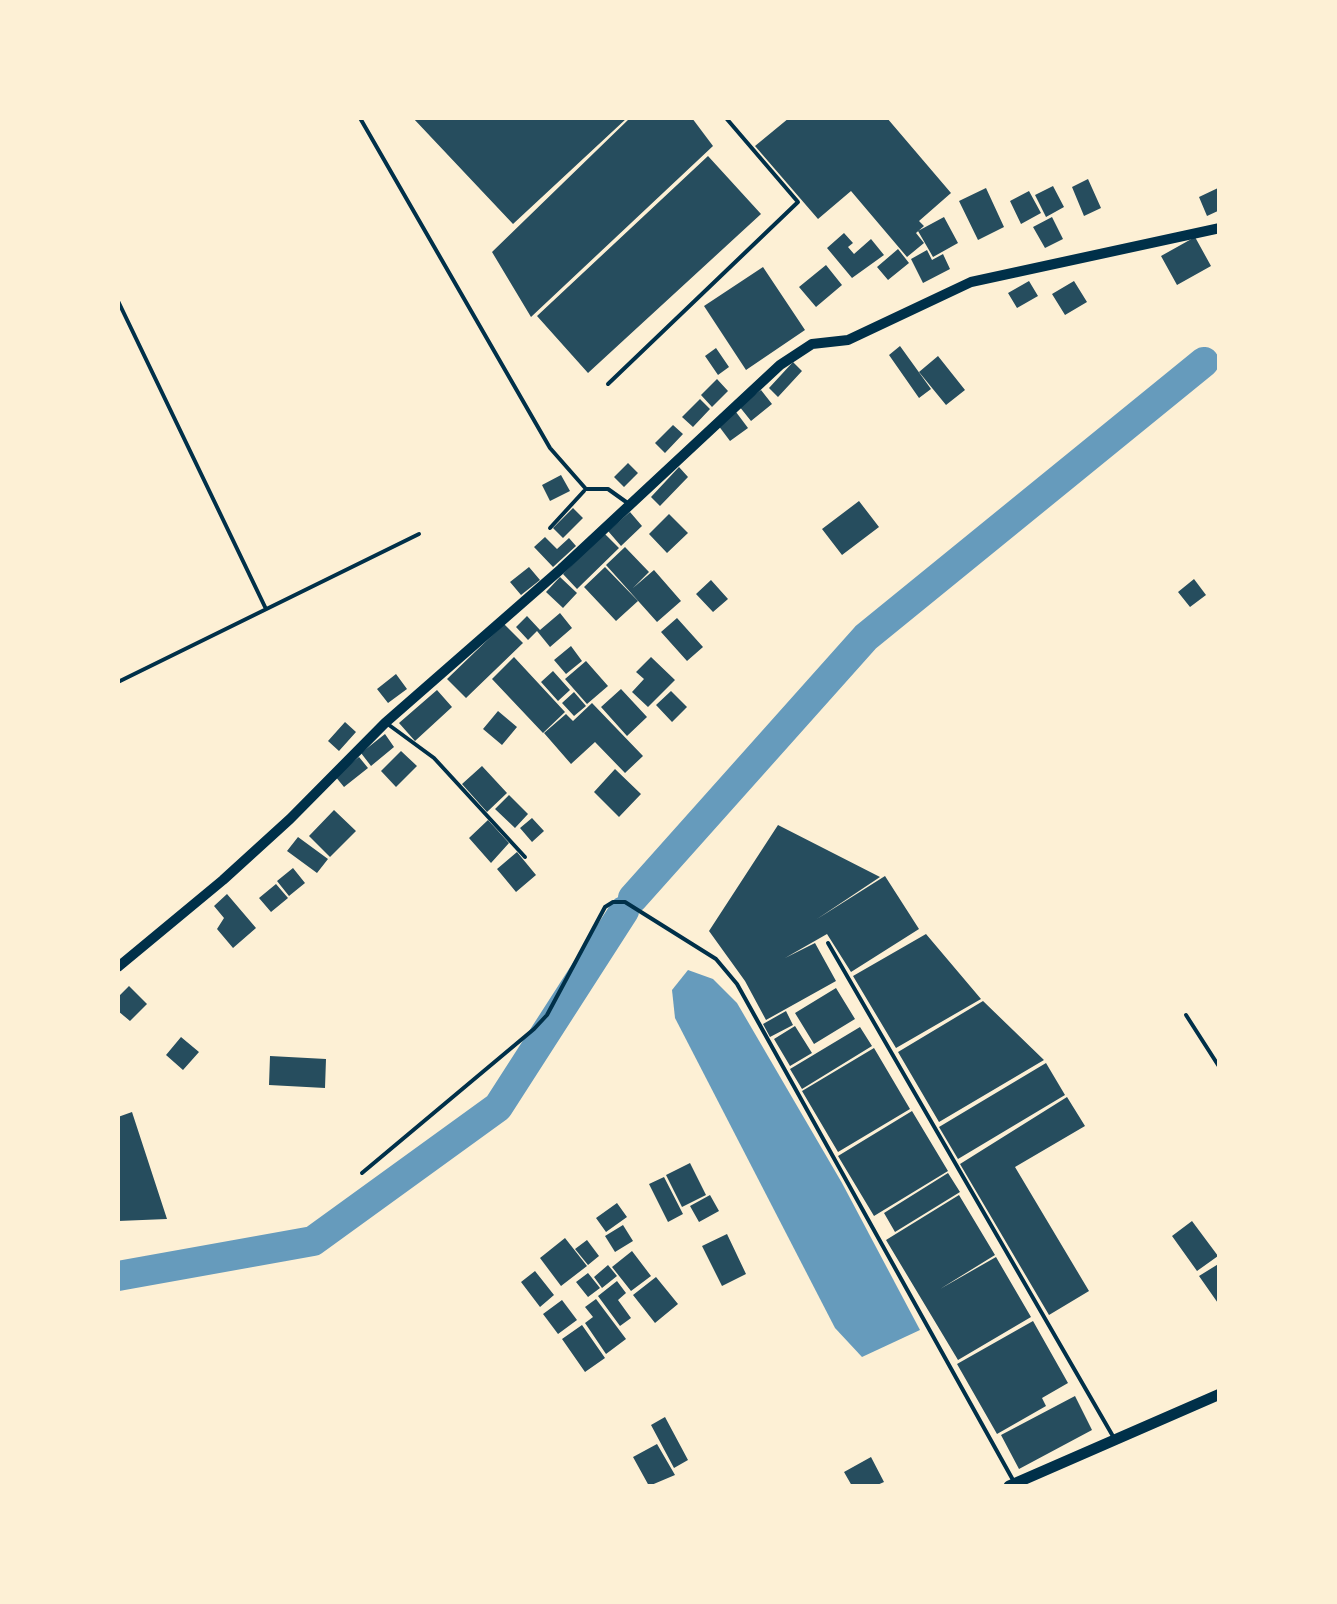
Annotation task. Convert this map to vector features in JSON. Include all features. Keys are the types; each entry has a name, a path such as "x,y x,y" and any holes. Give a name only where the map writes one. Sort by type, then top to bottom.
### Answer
{"main road":[{"path":"1012,1485 1220,1394"}],"street":[{"path":"118,967 250,856 385,723 562,568 780,366 812,344 848,340 971,282 1220,228"}],"lane":[{"path":"360,118 550,448 586,489"},
{"path":"608,384 798,202 726,118"},
{"path":"118,301 266,609"},
{"path":"550,528 586,489 608,489 630,504"},
{"path":"118,682 418,534"},
{"path":"385,723 434,758 525,857"},
{"path":"362,1173 547,1016 605,907 625,902 716,959 736,984 1012,1485"},
{"path":"828,943 1116,1442"},
{"path":"1186,1015 1220,1068"}],"water":[{"path":"688,970 713,979 737,1003 842,1183 920,1330 862,1357 835,1328 675,1018 672,990"}],"building":[{"path":"413,118 627,118 513,224"},
{"path":"630,118 692,118 713,146 531,317 492,252"},
{"path":"789,118 887,118 951,193 919,221 924,226 916,233 924,243 907,257 851,191 818,219 755,146"},
{"path":"708,156 761,214 588,373 537,316"},
{"path":"1088,179 1101,208 1084,216 1072,187"},
{"path":"1053,186 1064,207 1046,217 1035,195"},
{"path":"986,188 1004,227 978,240 959,201"},
{"path":"1218,188 1220,210 1207,216 1199,197"},
{"path":"1029,191 1041,213 1021,224 1010,201"},
{"path":"944,217 958,243 933,257 918,231"},
{"path":"1052,217 1063,239 1045,248 1033,227"},
{"path":"844,233 853,243 848,247 854,254 871,239 884,255 852,278 827,248"},
{"path":"1195,237 1211,266 1177,285 1161,256"},
{"path":"898,249 909,263 888,280 877,267"},
{"path":"927,250 932,260 943,254 950,269 923,283 911,259"},
{"path":"826,265 842,285 816,307 799,287"},
{"path":"763,267 805,330 746,370 704,306"},
{"path":"1029,281 1038,296 1017,308 1008,293"},
{"path":"1074,281 1087,302 1065,315 1052,294"},
{"path":"900,346 931,389 919,398 889,355"},
{"path":"716,348 729,367 718,375 705,356"},
{"path":"938,356 965,390 946,405 919,372"},
{"path":"793,362 802,371 778,397 769,388"},
{"path":"717,379 728,391 712,407 701,395"},
{"path":"761,390 772,404 751,421 739,406"},
{"path":"700,399 710,409 693,427 682,417"},
{"path":"736,412 748,428 730,441 718,425"},
{"path":"673,425 683,434 665,453 655,443"},
{"path":"628,463 638,473 624,487 614,477"},
{"path":"679,467 688,477 660,506 651,497"},
{"path":"561,475 570,491 550,501 542,485"},
{"path":"859,501 879,527 842,555 822,529"},
{"path":"573,508 583,518 563,538 553,528"},
{"path":"630,512 642,526 621,546 608,531"},
{"path":"669,514 688,533 667,553 649,534"},
{"path":"604,533 619,548 577,589 563,574"},
{"path":"545,537 557,549 569,538 576,546 553,567 534,547"},
{"path":"625,547 649,572 633,588 654,570 681,601 657,622 606,565"},
{"path":"529,567 540,580 521,595 510,582"},
{"path":"605,567 638,601 616,621 584,587"},
{"path":"560,577 577,593 563,608 546,592"},
{"path":"1194,579 1206,595 1190,607 1178,592"},
{"path":"711,580 728,599 713,612 696,594"},
{"path":"560,613 572,628 550,647 537,631 528,640 516,627 527,616 540,630"},
{"path":"677,618 703,647 687,661 661,632"},
{"path":"504,624 523,643 466,698 447,679"},
{"path":"571,646 582,661 566,674 554,660"},
{"path":"514,657 565,712 543,733 492,679"},
{"path":"651,657 675,680 648,707 632,692 644,679 636,672"},
{"path":"586,661 608,686 587,704 565,679"},
{"path":"553,671 570,690 558,701 541,682"},
{"path":"396,674 407,689 388,703 377,689"},
{"path":"621,689 647,717 627,736 601,707"},
{"path":"437,690 452,707 415,741 399,723"},
{"path":"671,691 687,707 672,722 656,705"},
{"path":"574,692 586,706 574,716 562,703"},
{"path":"592,703 643,756 625,773 595,742 571,764 544,733 566,714 573,721"},
{"path":"498,711 517,727 502,745 483,729"},
{"path":"345,722 356,732 339,751 328,741"},
{"path":"385,734 394,747 371,766 361,753"},
{"path":"401,751 417,766 396,787 381,771"},
{"path":"359,757 368,768 344,787 335,776"},
{"path":"482,766 507,793 487,812 462,784"},
{"path":"615,769 641,794 619,817 594,792"},
{"path":"509,795 528,814 515,828 495,809"},
{"path":"334,810 356,831 330,857 309,836"},
{"path":"532,818 544,831 532,842 520,828"},
{"path":"488,820 509,843 491,863 469,838"},
{"path":"778,825 880,877 817,919 885,876 919,929 851,972 827,934 785,958 815,943 836,981 766,1020 745,981 709,931"},
{"path":"298,837 328,859 317,873 287,851"},
{"path":"517,852 536,875 516,892 497,869"},
{"path":"293,868 305,883 289,896 277,881"},
{"path":"276,884 288,898 271,912 259,898"},
{"path":"227,894 256,928 233,948 217,929 224,918 214,906"},
{"path":"926,934 981,999 896,1048 853,976"},
{"path":"129,986 147,1004 130,1021 118,1011 118,997"},
{"path":"836,988 855,1019 814,1044 795,1013"},
{"path":"983,1001 1044,1060 939,1122 898,1052"},
{"path":"786,1011 793,1025 770,1037 763,1024"},
{"path":"795,1026 812,1053 790,1066 774,1039"},
{"path":"860,1027 872,1046 802,1089 790,1069"},
{"path":"181,1037 199,1052 183,1070 166,1055"},
{"path":"874,1048 910,1109 838,1152 802,1091"},
{"path":"270,1056 326,1059 325,1088 269,1085"},
{"path":"1046,1063 1065,1095 958,1159 939,1127"},
{"path":"1067,1097 1085,1126 1015,1167 1089,1291 1049,1315 960,1164"},
{"path":"912,1111 948,1171 874,1216 838,1156"},
{"path":"132,1112 167,1219 118,1221 118,1117"},
{"path":"690,1163 706,1195 682,1207 666,1175"},
{"path":"948,1173 960,1192 895,1232 884,1213"},
{"path":"664,1177 683,1214 668,1222 649,1184"},
{"path":"710,1195 719,1211 699,1222 690,1206"},
{"path":"959,1195 995,1255 940,1289 996,1257 1031,1317 958,1360 886,1240"},
{"path":"617,1203 627,1217 606,1232 596,1218"},
{"path":"1192,1221 1218,1256 1197,1271 1172,1236"},
{"path":"623,1225 633,1241 615,1252 605,1236"},
{"path":"727,1234 746,1274 722,1286 702,1246"},
{"path":"565,1238 587,1266 561,1286 540,1258"},
{"path":"587,1240 599,1256 588,1265 575,1249"},
{"path":"632,1251 651,1276 631,1291 612,1267"},
{"path":"1220,1263 1220,1306 1199,1276"},
{"path":"608,1265 617,1276 602,1288 594,1277"},
{"path":"535,1271 554,1295 540,1307 521,1282"},
{"path":"588,1273 600,1288 588,1297 576,1282"},
{"path":"656,1277 678,1304 655,1323 633,1295"},
{"path":"617,1281 626,1293 618,1300 631,1318 620,1326 598,1296"},
{"path":"596,1299 626,1339 606,1354 585,1323 593,1317 585,1307"},
{"path":"562,1300 577,1320 558,1334 543,1314"},
{"path":"1033,1321 1068,1383 1042,1398 1046,1406 997,1434 957,1364"},
{"path":"582,1325 605,1358 585,1372 562,1339"},
{"path":"1075,1396 1092,1430 1019,1469 1001,1435"},
{"path":"665,1417 688,1460 674,1468 651,1425"},
{"path":"657,1444 675,1475 649,1486 633,1457"},
{"path":"871,1457 884,1482 852,1486 844,1472"}],"waterway":[{"path":"633,898 866,637 1204,362"},
{"path":"118,1276 313,1241 498,1107 624,911"}]}
